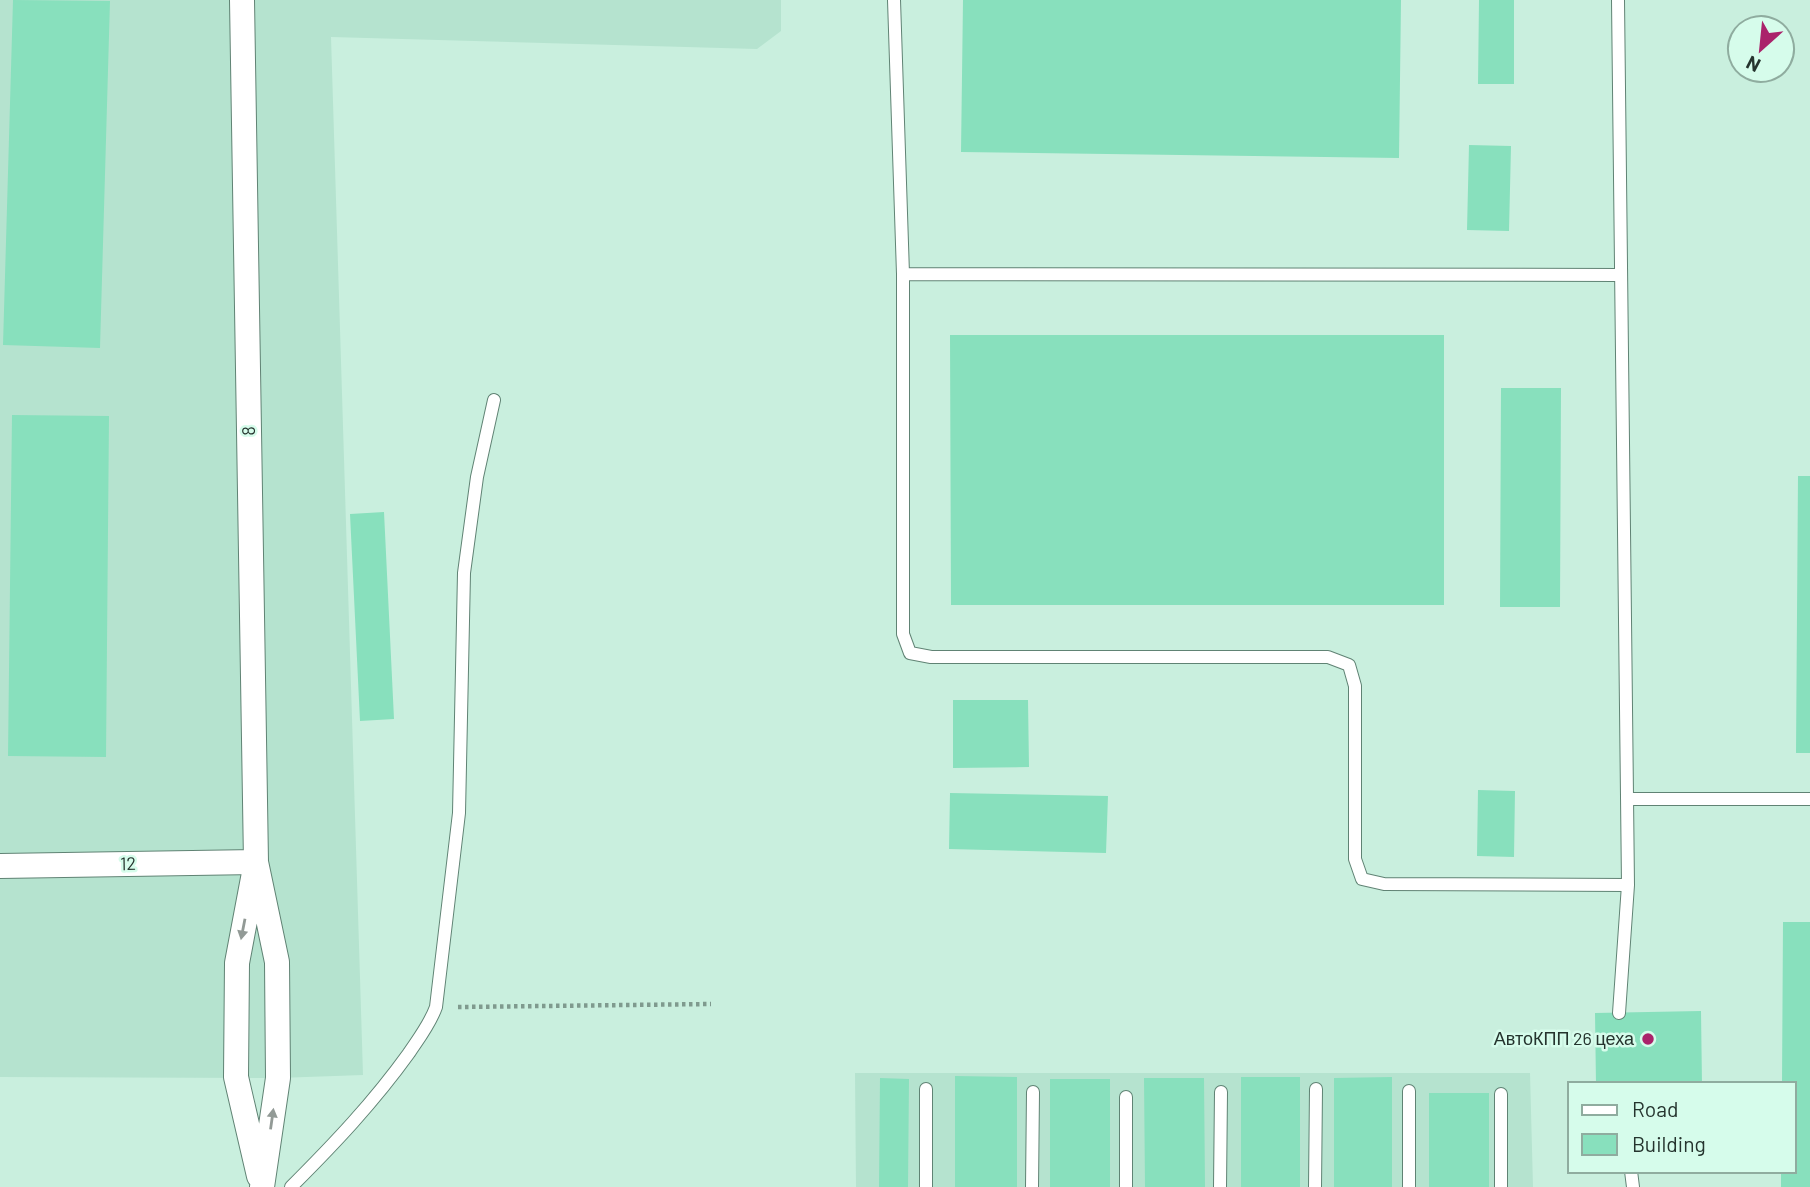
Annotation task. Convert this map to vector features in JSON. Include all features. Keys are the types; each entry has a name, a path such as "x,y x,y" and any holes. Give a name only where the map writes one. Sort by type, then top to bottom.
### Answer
{"street":[{"name":"8","path":"242,0 256,862"},
{"name":"12","path":"0,866 256,862"},
{"path":"256,862 277,962 278,1078 262,1187"},
{"path":"256,862 237,963 236,1077 262,1187"}],"lane":[{"path":"894,0 903,274 903,635 910,653 931,657 1328,657 1349,665 1356,686 1355,859 1362,878 1384,884 1628,885"},
{"path":"1618,0 1628,885 1619,1013"},
{"path":"903,274 1621,275"},
{"path":"291,1187 363,1113 432,1020 436,1007 459,813 464,573 477,477 494,400"},
{"path":"1627,799 1810,799"},
{"path":"926,1089 926,1187"},
{"path":"1315,1187 1316,1089"},
{"path":"1409,1091 1409,1187"},
{"path":"1032,1187 1033,1092"},
{"path":"1220,1187 1221,1092"},
{"path":"1500,1187 1501,1094"},
{"path":"1126,1097 1126,1187"}],"path":[{"path":"436,1007 710,1004"}],"shaded area":[{"path":"0,0 781,0 781,31 757,49 331,37 363,1075 278,1078 0,1077"},
{"path":"855,1073 1530,1073 1533,1187 856,1187"}],"building":[{"path":"13,0 110,1 100,348 3,345"},
{"path":"963,0 1401,0 1399,158 961,152"},
{"path":"1479,0 1514,0 1514,84 1478,84"},
{"path":"1469,145 1511,146 1509,231 1467,230"},
{"path":"950,335 1444,335 1444,605 951,605"},
{"path":"1501,388 1561,388 1560,607 1500,607"},
{"path":"12,415 109,416 106,757 8,756"},
{"path":"1798,476 1810,476 1810,753 1796,753"},
{"path":"384,512 394,719 360,721 350,514"},
{"path":"953,700 1028,700 1029,767 953,768"},
{"path":"1478,790 1515,791 1514,857 1477,856"},
{"path":"950,793 1108,796 1106,853 949,849"},
{"path":"1783,922 1810,922 1810,1187 1781,1187 1781,1173 1796,1173 1796,1082 1782,1082"},
{"name":"АвтоКПП 26 цеха","path":"1701,1011 1702,1082 1596,1082 1595,1013"},
{"path":"955,1076 1017,1077 1017,1187 955,1187"},
{"path":"1241,1077 1300,1077 1300,1187 1241,1187"},
{"path":"1392,1077 1392,1187 1334,1187 1334,1078"},
{"path":"880,1078 909,1079 908,1187 879,1187"},
{"path":"1144,1078 1204,1078 1205,1187 1145,1187"},
{"path":"1050,1079 1110,1079 1110,1187 1050,1187"},
{"path":"1429,1093 1489,1093 1489,1187 1429,1187"}],"place":[{"name":"АвтоКПП 26 цеха","path":"1648,1039"}]}
